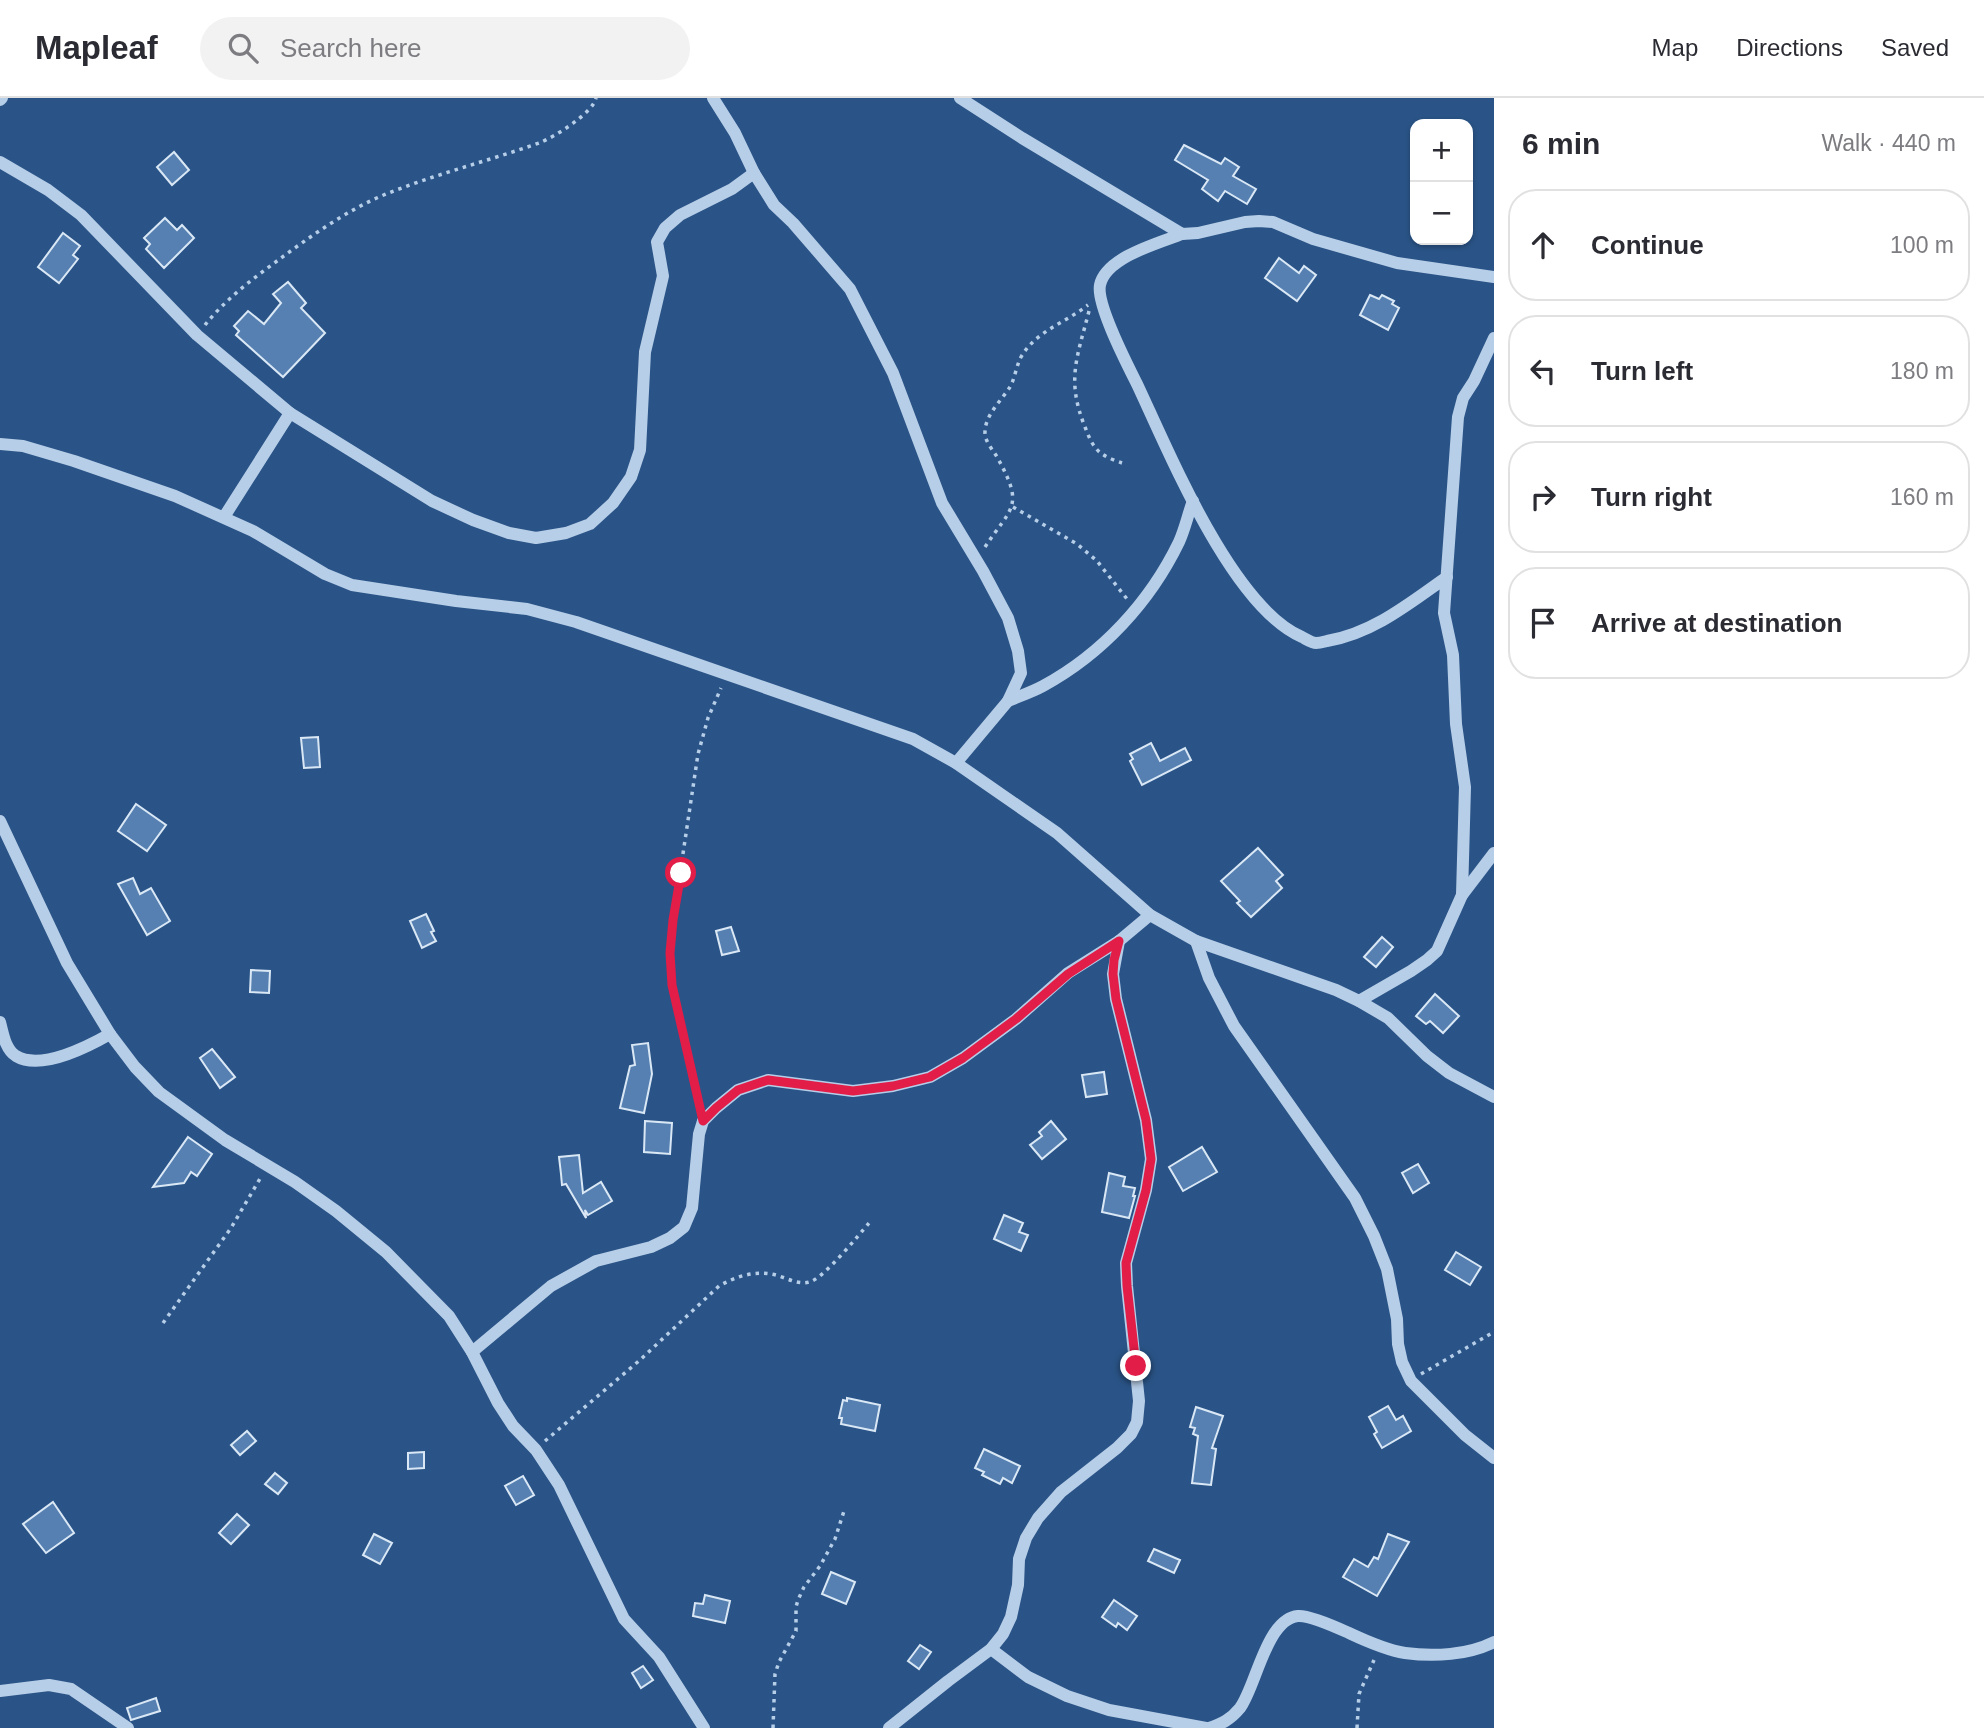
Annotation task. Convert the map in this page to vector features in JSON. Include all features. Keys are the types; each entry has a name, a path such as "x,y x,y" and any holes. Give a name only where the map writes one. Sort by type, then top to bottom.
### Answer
{"street":[{"path":"713,98 735,133 754,173 775,205 850,289 893,373 942,503 1008,618 1018,651 1021,673 1008,702 956,763"},
{"path":"960,98 1182,234"},
{"path":"0,162 47,190 80,215 197,335 290,413 432,501 472,520 509,533 536,538 566,533 590,524 613,503 631,477 639,450 645,352 663,276 657,242 665,228 680,215 732,189 754,173"},
{"path":"1447,577 1377,624 1344,639 1316,643 1292,633 1262,607 1234,571 1203,522 1107,320 1099,287 1105,272 1121,260 1182,234 1259,221 1273,222 1313,239 1396,263 1494,277"},
{"path":"1462,895 1465,787 1456,724 1453,655 1444,612 1458,417 1463,398 1494,338"},
{"path":"224,517 290,413"},
{"path":"0,444 23,446 74,461 175,496 224,517 273,542 325,575 352,585 527,609 576,622 914,739 956,763 1057,834 1150,915 1196,941 1336,989 1359,1000 1388,1018 1448,1073 1494,1097"},
{"path":"1008,702 1044,686 1093,652 1123,625 1157,582 1180,540 1193,501"},
{"path":"0,821 67,963 110,1034 135,1067 159,1092 225,1140 326,1204 386,1252 449,1316 472,1352 498,1403 513,1426 536,1450 559,1485 624,1619 659,1657 704,1728"},
{"path":"1359,1000 1411,971 1437,951 1462,895 1494,853"},
{"path":"472,1352 551,1286 596,1261 651,1247 670,1238 684,1227 692,1208 699,1134 703,1121 738,1090 768,1080 853,1091 893,1086 930,1077 963,1058 1016,1019 1068,974 1119,941 1150,915"},
{"path":"889,1728 991,1649 1011,1618 1018,1585 1019,1559 1026,1538 1038,1518 1061,1492 1117,1448 1131,1434 1137,1422 1139,1401 1126,1263 1146,1190 1151,1159 1146,1120 1116,999 1113,974 1119,941"},
{"path":"1196,941 1209,978 1234,1026 1354,1198 1374,1236 1387,1269 1397,1318 1398,1344 1402,1362 1411,1381 1465,1435 1494,1458"},
{"path":"0,1022 6,1044 16,1055 29,1060 63,1056 110,1034"},
{"path":"991,1649 1028,1677 1067,1696 1109,1710 1208,1728 1226,1722 1241,1706 1263,1655 1283,1623 1298,1616 1327,1623 1403,1653 1447,1654 1483,1647 1494,1642"},
{"path":"0,1691 49,1685 71,1689 128,1728"}],"path":[{"path":"197,335 219,308 256,276 345,215 398,190 543,142 576,121 595,103 596,98"},
{"path":"976,561 1013,507 1013,490 988,443 985,432 989,419 1011,386 1030,344 1041,334 1091,303 1075,365 1073,378 1076,396 1091,442 1102,454 1122,463"},
{"path":"1013,507 1077,544 1114,580 1135,610"},
{"path":"703,1121 672,985 670,953 698,754 708,718 727,675"},
{"path":"163,1323 231,1228 267,1166"},
{"path":"536,1450 559,1427 640,1360 719,1286 749,1274 770,1273 800,1282 815,1280 869,1223"},
{"path":"1411,1381 1494,1332"},
{"path":"773,1728 775,1674 796,1631 798,1600 835,1539 844,1511"},
{"path":"1357,1728 1359,1694 1382,1646"}],"building":[{"path":"1184,145 1221,164 1225,158 1239,167 1233,176 1256,189 1247,204 1225,191 1218,201 1202,189 1208,180 1175,160"},
{"path":"174,152 189,170 172,185 157,167"},
{"path":"165,218 177,230 182,225 194,238 164,268 146,249 150,244 144,238"},
{"path":"63,233 80,246 73,255 78,259 59,283 38,267"},
{"path":"1279,258 1299,273 1304,266 1316,275 1297,301 1265,278"},
{"path":"288,282 306,303 301,308 325,333 283,377 236,335 239,331 234,326 248,311 264,324 281,303 273,294"},
{"path":"1370,295 1379,299 1382,295 1394,301 1392,304 1399,308 1388,330 1360,315"},
{"path":"318,737 320,767 304,768 301,738"},
{"path":"1151,743 1160,761 1185,748 1191,760 1142,785 1130,761 1133,759 1130,754"},
{"path":"136,804 166,825 147,851 118,831"},
{"path":"1258,848 1283,875 1276,881 1282,888 1251,917 1221,881"},
{"path":"133,878 140,894 151,888 170,921 147,935 118,884"},
{"path":"426,914 436,941 422,948 410,921"},
{"path":"731,927 739,951 722,955 716,931"},
{"path":"1382,937 1393,947 1376,967 1364,957"},
{"path":"251,970 270,971 269,993 250,992"},
{"path":"1435,994 1459,1016 1443,1033 1430,1021 1426,1024 1416,1016"},
{"path":"648,1043 652,1074 644,1113 620,1108 630,1066 635,1065 632,1045"},
{"path":"212,1049 235,1077 220,1088 200,1058"},
{"path":"1104,1072 1107,1094 1086,1097 1082,1075"},
{"path":"645,1121 672,1123 670,1154 644,1152"},
{"path":"1051,1121 1066,1139 1042,1159 1030,1145 1042,1136 1039,1132"},
{"path":"188,1137 212,1154 197,1176 191,1172 184,1183 153,1187"},
{"path":"1202,1147 1217,1172 1183,1191 1169,1167"},
{"path":"579,1155 583,1193 601,1182 612,1201 588,1215 585,1210 586,1218 566,1184 562,1185 559,1157"},
{"path":"1418,1164 1429,1183 1413,1193 1402,1173"},
{"path":"1109,1173 1125,1177 1123,1186 1135,1188 1129,1218 1102,1212"},
{"path":"1004,1215 1023,1223 1019,1232 1028,1235 1021,1251 994,1239"},
{"path":"1456,1252 1481,1267 1470,1285 1445,1270"},
{"path":"847,1398 880,1405 875,1431 841,1424 842,1418 839,1418 843,1400 847,1401"},
{"path":"1388,1406 1396,1420 1403,1416 1411,1431 1382,1448 1369,1417"},
{"path":"1196,1407 1223,1416 1212,1448 1216,1449 1211,1485 1192,1483 1198,1436 1193,1434 1195,1428 1190,1427"},
{"path":"247,1431 256,1441 240,1455 231,1445"},
{"path":"984,1449 1020,1466 1012,1483 1003,1478 1000,1484 982,1475 984,1472 975,1468"},
{"path":"424,1452 424,1468 408,1469 408,1453"},
{"path":"275,1473 287,1483 278,1494 265,1484"},
{"path":"523,1476 534,1495 516,1505 505,1486"},
{"path":"53,1502 74,1533 46,1553 23,1524"},
{"path":"237,1514 249,1525 231,1544 219,1533"},
{"path":"374,1534 392,1543 380,1564 363,1555"},
{"path":"1388,1534 1409,1542 1377,1596 1343,1577 1354,1559 1368,1567 1374,1557 1378,1559"},
{"path":"1154,1549 1180,1560 1174,1573 1148,1561"},
{"path":"831,1572 855,1582 846,1604 822,1594"},
{"path":"705,1595 730,1601 725,1623 693,1616 695,1603 703,1604"},
{"path":"1114,1600 1137,1616 1127,1630 1118,1623 1116,1627 1102,1617"},
{"path":"920,1645 931,1652 919,1669 908,1661"},
{"path":"643,1666 653,1680 641,1688 632,1673"},
{"path":"156,1698 160,1711 131,1720 127,1708"}],"route":[{"path":"681,873 670,953 672,985 703,1121 738,1090 768,1080 853,1091 893,1086 930,1077 963,1058 1016,1019 1068,974 1119,941 1113,974 1116,999 1146,1120 1151,1159 1146,1190 1126,1263 1136,1366"}]}
